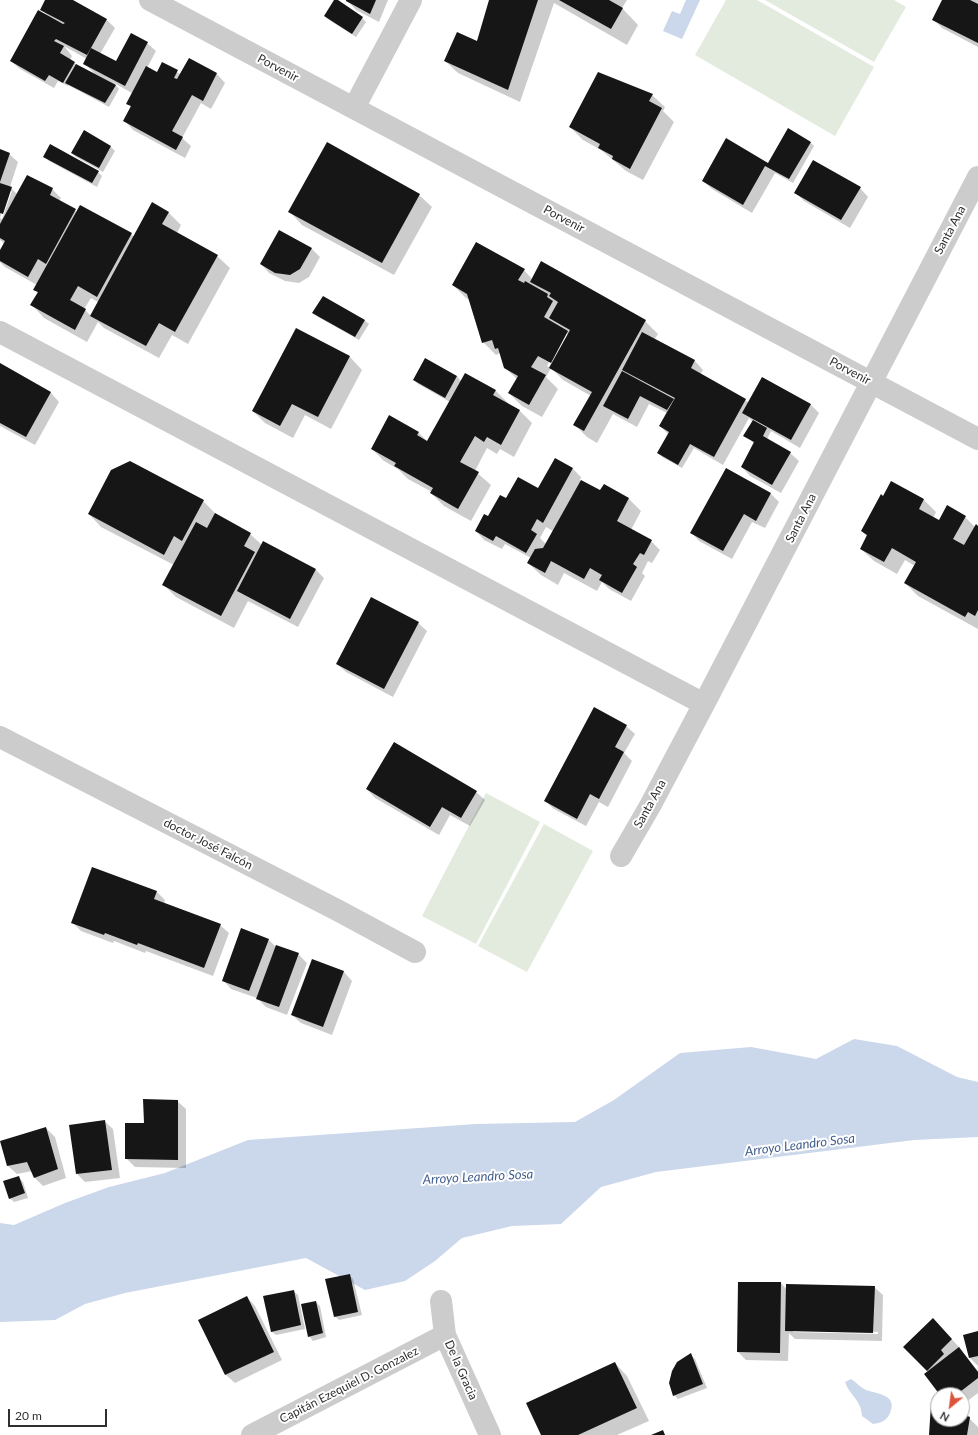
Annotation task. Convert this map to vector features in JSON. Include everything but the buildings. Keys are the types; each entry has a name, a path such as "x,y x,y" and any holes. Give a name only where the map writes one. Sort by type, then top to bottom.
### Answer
{"street":[{"name":"Porvenir","path":"150,0 978,439"},
{"path":"354,108 411,0"},
{"name":"Santa Ana","path":"621,856 650,806 704,704 978,177"},
{"path":"0,332 704,704"},
{"name":"doctor José Falcón","path":"0,737 332,907 415,952"},
{"name":"De la Gracia","path":"442,1302 445,1336 490,1435"},
{"name":"Capitán Ezequiel D. Gonzalez","path":"252,1435 445,1336"}],"shaded area":[{"path":"726,0 757,0 874,67 835,136 695,55"},
{"path":"765,0 894,0 906,7 874,62"},
{"path":"486,793 540,822 476,944 422,916"},
{"path":"544,824 593,851 527,972 478,946"}],"water":[{"path":"686,0 700,0 682,39 663,31 672,11 680,14"},
{"name":"Arroyo Leandro Sosa","path":"854,1039 897,1046 957,1077 978,1082 978,1137 914,1140 656,1172 601,1187 561,1224 512,1226 462,1238 435,1261 405,1281 365,1290 306,1258 125,1293 85,1304 55,1320 0,1322 0,1223 14,1225 65,1203 109,1187 165,1173 248,1140 476,1124 575,1122 614,1100 680,1053 751,1047 816,1059"},
{"path":"851,1379 864,1389 886,1396 889,1399 892,1407 889,1416 885,1420 873,1424 862,1416 858,1401 845,1382"}]}
